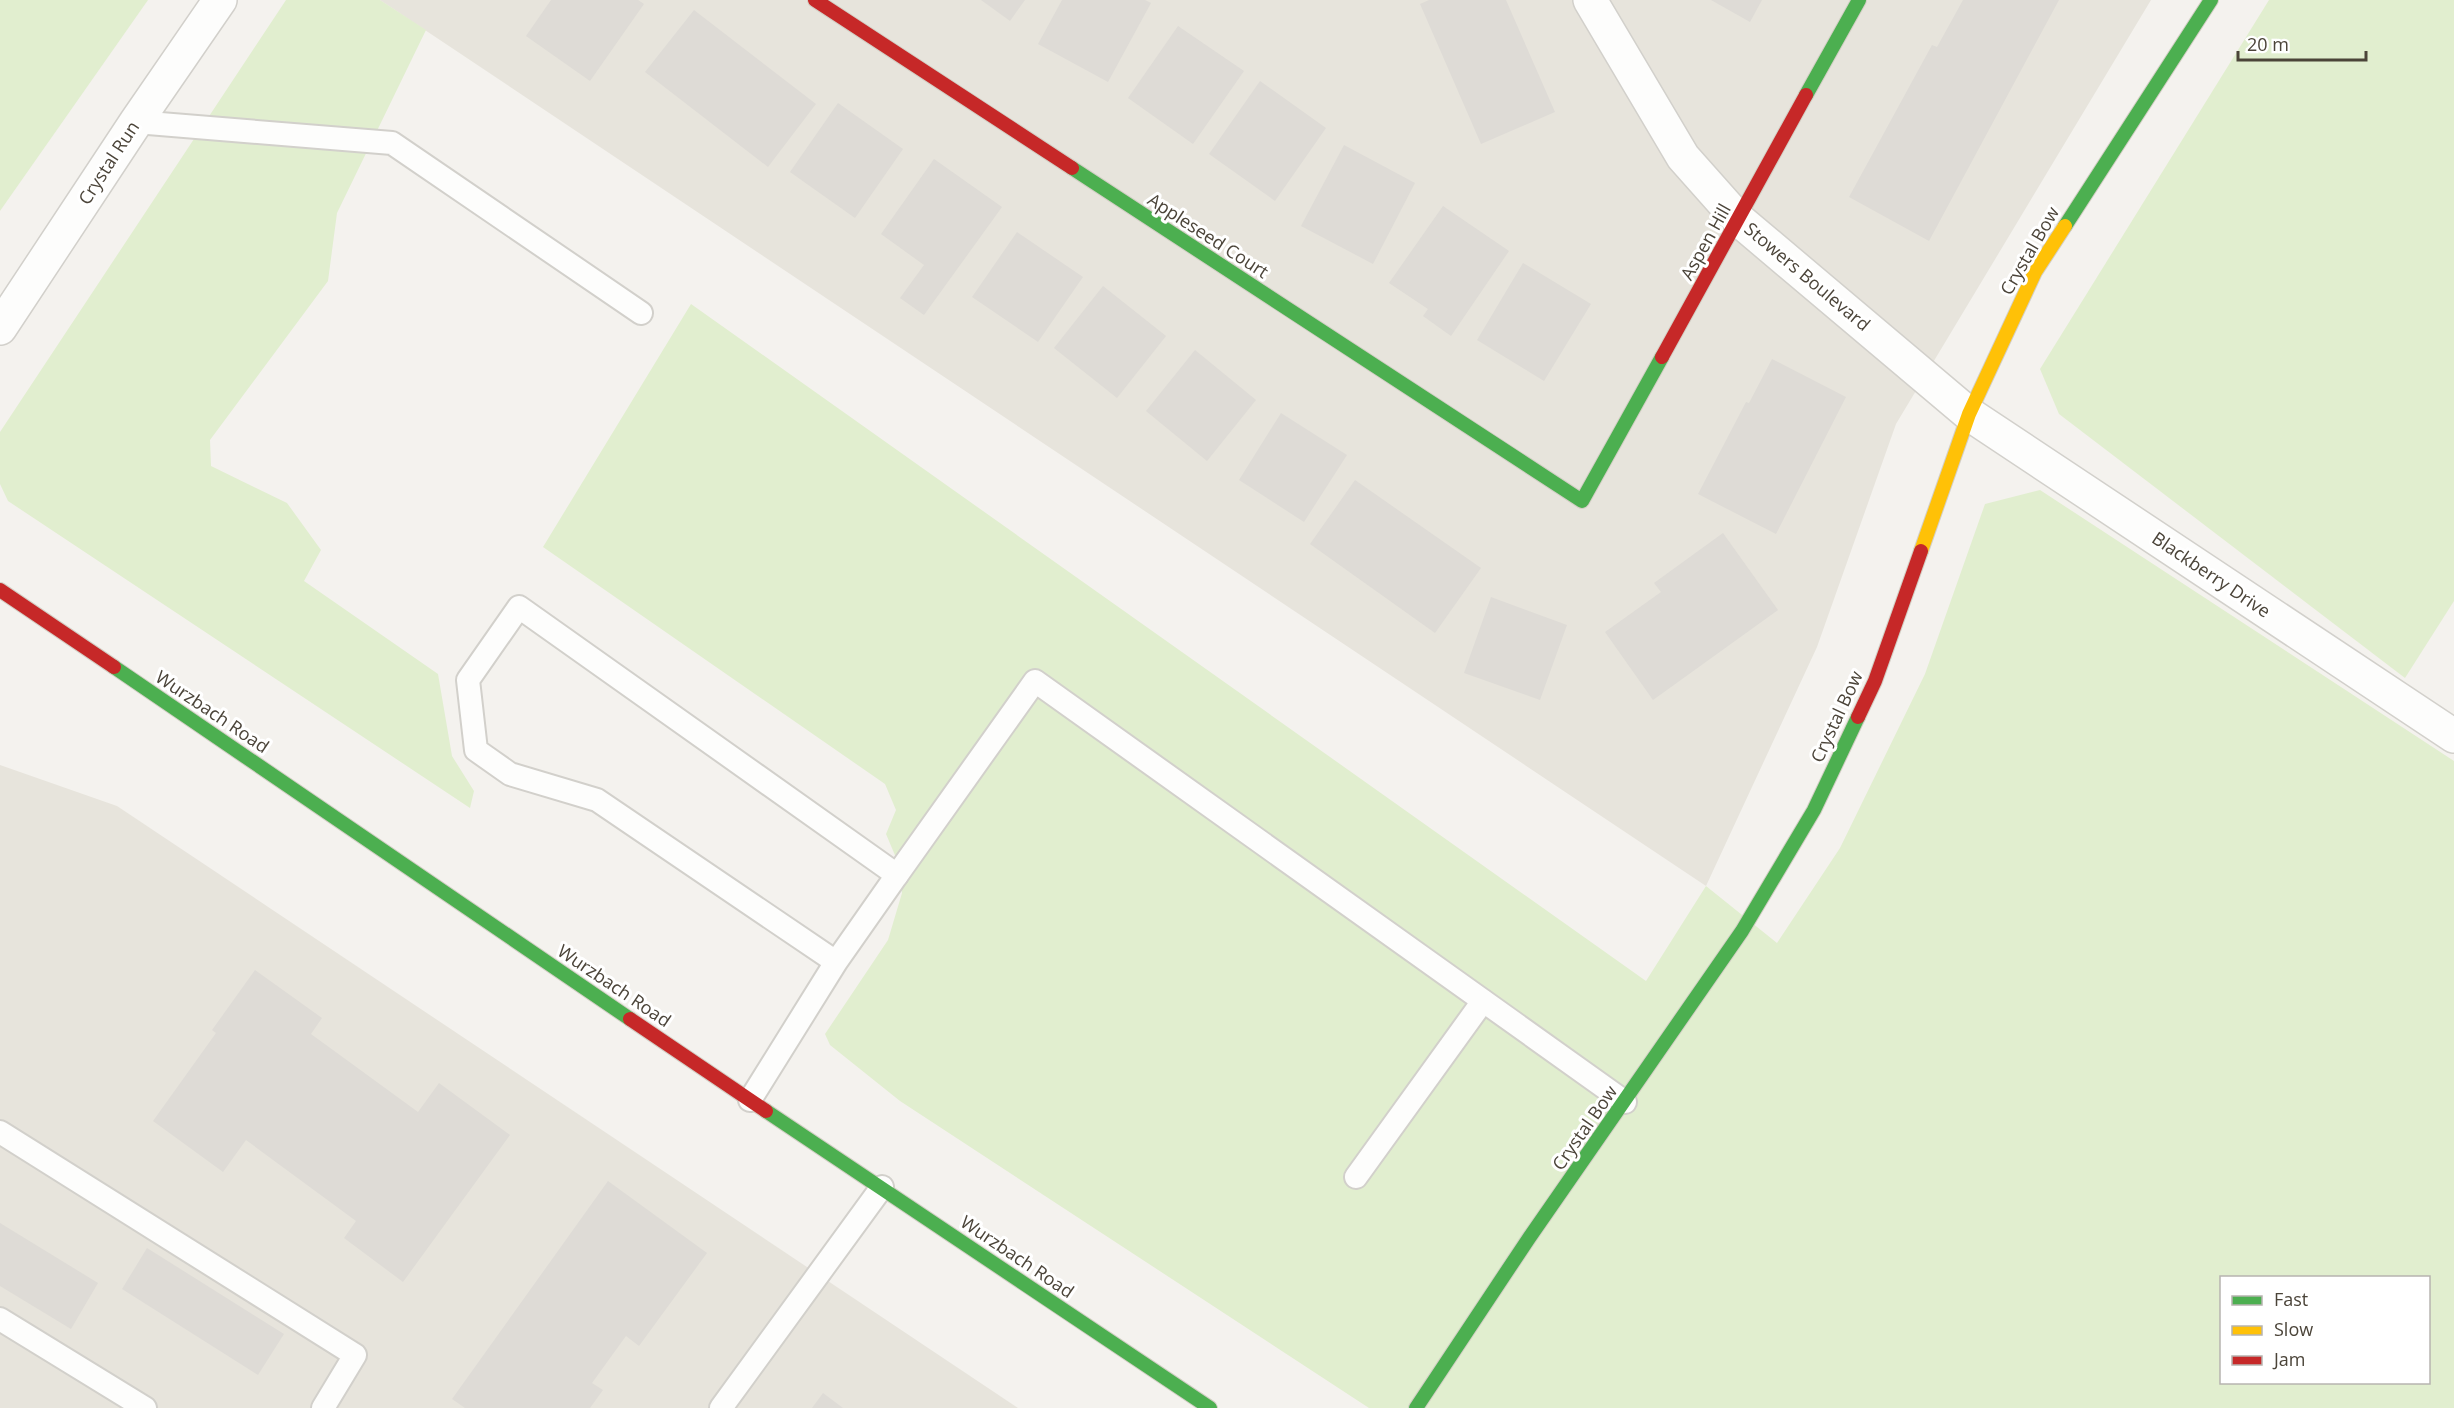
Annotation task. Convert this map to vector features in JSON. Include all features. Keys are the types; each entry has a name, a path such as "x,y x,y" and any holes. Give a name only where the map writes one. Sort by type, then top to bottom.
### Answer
{"street":[{"name":"Crystal Run","path":"0,328 136,122 220,0"},
{"name":"Appleseed Court","path":"815,0 1582,501"},
{"name":"Stowers Boulevard","path":"1590,0 1683,157 1739,220 1969,414"},
{"name":"Aspen Hill","path":"1582,501 1859,0"},
{"name":"Crystal Bow","path":"1416,1408 1529,1238 1742,932 1814,810 1875,681 1969,414 2035,272 2211,0"},
{"name":"Blackberry Drive","path":"1969,414 2454,736"},
{"name":"Wurzbach Road","path":"0,590 750,1100 1210,1408"}],"lane":[{"path":"136,122 392,143 641,313"},
{"path":"836,962 597,800 510,774 477,750 468,680 519,607 897,875"},
{"path":"750,1100 836,962 1035,681 1625,1102"},
{"path":"1356,1177 1483,1001"},
{"path":"0,1132 355,1355 323,1408"},
{"path":"721,1408 882,1188"},
{"path":"0,1319 145,1408"}],"shaded area":[{"path":"380,0 2151,0 1896,424 1817,647 1706,886"},
{"path":"0,765 117,806 1018,1408 0,1408"}],"green space":[{"path":"0,0 148,0 0,211"},
{"path":"286,0 380,0 426,30 337,213 328,281 210,440 211,466 287,503 321,550 304,581 438,674 452,756 474,791 470,808 8,501 0,484 0,432"},
{"path":"2269,0 2454,0 2454,601 2405,678 2059,414 2040,369"},
{"path":"691,304 1646,981 1706,886 1777,943 1840,848 1925,674 1985,504 2040,490 2454,761 2454,1408 1369,1408 900,1101 830,1045 825,1034 888,940 902,893 897,860 886,834 896,810 885,784 543,547"}],"building":[{"path":"551,0 638,0 644,4 590,81 526,36"},
{"path":"981,0 1025,0 1010,21"},
{"path":"1062,0 1145,0 1151,3 1108,82 1038,44"},
{"path":"1429,0 1506,0 1555,112 1481,144 1420,4"},
{"path":"1711,0 1762,0 1750,22"},
{"path":"1963,0 2059,0 1929,241 1849,197 1932,45 1937,47"},
{"path":"694,10 816,104 768,167 645,72"},
{"path":"1178,26 1244,71 1193,144 1128,98"},
{"path":"1260,81 1326,128 1275,201 1209,154"},
{"path":"838,103 903,149 855,218 790,172"},
{"path":"1344,145 1415,183 1373,264 1301,226"},
{"path":"934,159 1002,207 924,315 900,298 924,265 881,234"},
{"path":"1443,206 1509,251 1451,336 1423,316 1428,309 1389,283"},
{"path":"1017,232 1083,277 1038,342 972,297"},
{"path":"1523,263 1591,304 1544,381 1477,340"},
{"path":"1103,286 1166,336 1117,398 1054,348"},
{"path":"1195,350 1256,400 1207,461 1146,411"},
{"path":"1772,359 1846,397 1776,534 1698,494 1746,402 1749,403"},
{"path":"1281,413 1347,455 1304,522 1239,480"},
{"path":"1355,480 1481,568 1435,633 1310,544"},
{"path":"1723,533 1778,610 1653,700 1605,632 1661,592 1654,583"},
{"path":"1491,597 1567,625 1540,700 1464,673"},
{"path":"255,970 322,1018 311,1034 418,1112 439,1083 510,1135 403,1282 344,1238 356,1221 246,1140 223,1172 153,1121 216,1033 212,1030"},
{"path":"608,1181 707,1253 639,1346 626,1336 592,1383 603,1390 590,1408 465,1408 452,1399"},
{"path":"0,1223 98,1283 71,1329 0,1286"},
{"path":"147,1248 284,1334 258,1375 122,1289"},
{"path":"823,1393 843,1408 812,1408"}],"traffic: fast":[{"path":"1806,95 1859,0"},
{"path":"2065,226 2211,0"},
{"path":"1072,168 1582,501 1662,357"},
{"path":"114,667 630,1019"},
{"path":"1416,1408 1529,1238 1742,931 1814,810 1858,717"},
{"path":"766,1111 1210,1408"}],"traffic: slow":[{"path":"1921,551 1969,414 2035,272 2065,226"}],"traffic: jam":[{"path":"815,0 1072,168"},
{"path":"1662,357 1806,95"},
{"path":"1858,717 1875,681 1921,551"},
{"path":"0,590 114,667"},
{"path":"630,1019 766,1111"}]}
